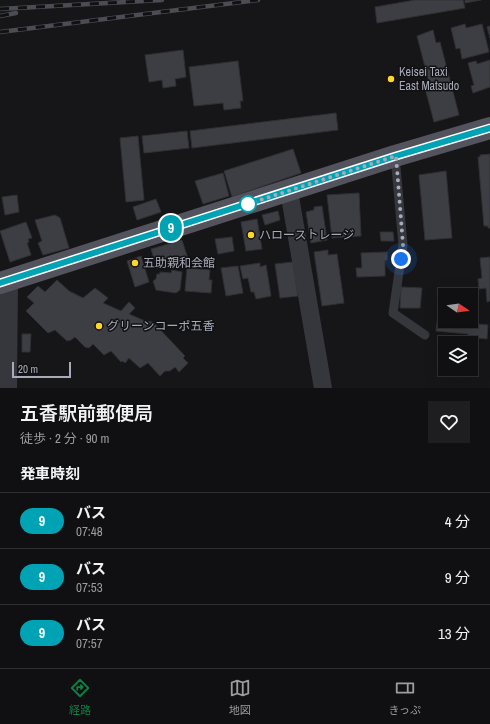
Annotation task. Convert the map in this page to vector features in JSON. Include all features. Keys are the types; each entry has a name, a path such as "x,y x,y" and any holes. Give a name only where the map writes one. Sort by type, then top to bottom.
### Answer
{"main road":[{"path":"4,282 396,156 490,128"}],"street":[{"path":"289,191 323,388"},
{"path":"4,282 8,388"}],"lane":[{"path":"396,156 403,245 393,313 425,335"}],"building":[{"path":"415,0 463,0 465,8 377,23 375,7"},
{"path":"465,0 481,0 465,3"},
{"path":"465,24 466,28 482,24 489,52 462,59 460,48 456,49 451,28"},
{"path":"490,26 490,38 487,27"},
{"path":"433,30 436,43 440,42 459,115 434,122 425,88 430,86 417,36"},
{"path":"183,50 186,77 175,79 176,86 163,88 162,80 149,82 145,55"},
{"path":"490,60 490,87 473,93 471,86 474,85 468,63 476,61 477,64"},
{"path":"238,61 243,101 240,101 241,108 224,110 223,103 194,106 189,67"},
{"path":"336,113 338,130 192,148 190,131"},
{"path":"187,131 189,148 144,153 142,136"},
{"path":"138,136 144,200 126,202 120,138"},
{"path":"293,149 301,173 232,197 224,171"},
{"path":"490,154 490,228 488,228 488,226 484,226 478,157 480,157 480,155"},
{"path":"446,171 452,238 425,240 419,175"},
{"path":"223,173 229,196 203,204 195,181"},
{"path":"359,193 361,236 332,238 327,195"},
{"path":"17,195 19,212 5,215 2,197"},
{"path":"156,199 161,212 137,220 133,207"},
{"path":"322,206 327,240 311,243 306,212 314,210 314,207"},
{"path":"278,211 280,220 265,225 262,215"},
{"path":"55,215 60,218 69,248 43,255 38,243 42,241 35,220"},
{"name":"ハローストレージ","path":"257,219 262,249 246,251 241,222"},
{"path":"26,222 32,238 28,239 29,242 27,243 31,255 10,262 0,231"},
{"path":"380,232 393,232 394,241 381,241"},
{"path":"232,237 234,251 218,254 215,239"},
{"path":"182,240 189,262 169,268 168,265 157,268 151,249"},
{"path":"328,250 328,255 337,254 344,303 322,306 314,252"},
{"path":"387,252 387,260 385,260 385,276 357,277 356,268 362,268 361,253"},
{"path":"141,256 149,282 135,287 127,261"},
{"path":"490,257 490,301 487,302 486,288 479,289 478,279 482,278 480,258"},
{"path":"293,262 298,296 280,298 275,264"},
{"path":"260,263 260,267 266,265 271,296 256,299 254,292 251,292 248,278 243,279 240,266"},
{"path":"238,266 243,293 226,296 221,268"},
{"path":"187,268 210,270 209,280 212,280 211,293 185,291"},
{"path":"172,270 182,272 180,290 176,293 156,290 153,281 156,279 157,274 160,274 160,272 171,273"},
{"name":"グリーンコーポ五香","path":"57,280 69,291 83,298 95,288 108,298 103,303 121,311 129,302 135,308 129,314 145,321 153,322 185,356 183,358 188,363 179,372 175,367 170,371 165,371 160,376 148,363 140,368 129,358 125,363 123,361 121,362 111,351 104,355 93,344 89,348 85,347 75,337 67,341 55,330 48,333 26,311 34,303 27,297 38,286 45,292"},
{"path":"401,287 422,288 420,308 400,308"},
{"path":"438,315 438,328 478,328 478,324 488,325 487,339 478,338 478,336 468,336 468,334 436,331"},
{"path":"22,334 31,334 30,352 22,352"}],"railway":[{"path":"0,9 162,0"},
{"path":"0,32 258,0"},
{"path":"0,16 16,13"}],"bus line":[{"name":"9","path":"0,283 396,156 490,128"}],"place":[{"name":"Keisei Taxi East Matsudo","path":"391,79"},
{"name":"ハローストレージ","path":"251,235"},
{"name":"五助親和会館","path":"135,263"},
{"name":"グリーンコーポ五香","path":"99,326"}],"route":[{"path":"248,204 396,156 403,245 401,259"}]}
